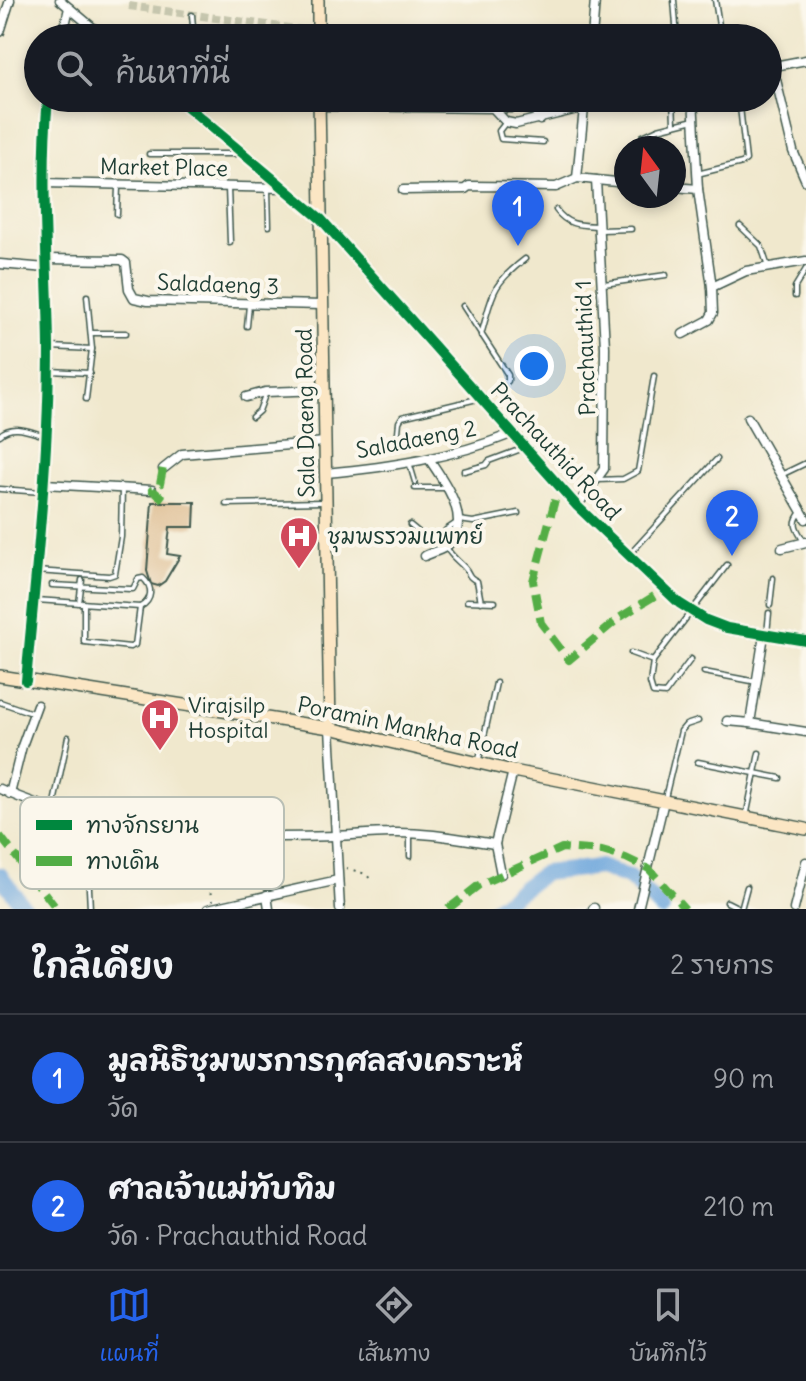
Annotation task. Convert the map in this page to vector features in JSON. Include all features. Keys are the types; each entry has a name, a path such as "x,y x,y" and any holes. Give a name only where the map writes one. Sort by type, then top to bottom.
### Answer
{"main road":[{"path":"318,0 318,24"},
{"name":"Sala Daeng Road","path":"320,112 330,728"},
{"name":"Prachauthid Road","path":"321,219 487,397 511,434 577,506 689,611 727,628 806,641"},
{"name":"Poramin Mankha Road","path":"1,678 330,728 513,771 806,829"}],"street":[{"path":"0,32 10,0"},
{"path":"60,0 88,24"},
{"path":"593,24 595,0"},
{"path":"65,24 69,8"},
{"path":"782,65 806,60"},
{"path":"26,681 46,436 49,347 43,183 47,112"},
{"path":"194,112 321,219"},
{"path":"498,112 506,122 516,124 540,120 560,112"},
{"path":"536,112 540,120"},
{"path":"577,178 583,112"},
{"path":"683,334 709,320 713,313 698,189 694,112"},
{"path":"782,112 802,161 806,181"},
{"path":"403,190 465,189 469,186 556,187 577,178 614,182"},
{"name":"Prachauthid 1","path":"577,506 604,469 606,374 596,180"},
{"name":"Market Place","path":"43,183 285,188"},
{"path":"686,188 698,189"},
{"name":"Saladaeng 3","path":"46,263 122,260 126,263 129,289 134,298 148,301 323,305"},
{"path":"712,287 746,271 806,261"},
{"path":"0,264 46,263"},
{"path":"246,397 265,392 324,390"},
{"path":"748,418 804,515"},
{"name":"Saladaeng 2","path":"326,473 429,459 485,445 511,434"},
{"path":"163,469 182,454 325,442"},
{"path":"425,556 447,546 454,536 457,522 449,488 429,459"},
{"path":"44,488 152,490"},
{"path":"782,548 805,542"},
{"path":"750,723 766,636"},
{"path":"10,794 35,709"},
{"path":"727,721 806,732"},
{"path":"330,728 340,909"},
{"path":"501,874 495,844 513,771"},
{"path":"0,789 20,797"},
{"path":"638,909 664,801"},
{"path":"284,836 410,833 495,844"},
{"path":"794,909 806,862"},
{"path":"212,908 338,880"},
{"path":"267,895 269,909"}],"lane":[{"path":"674,0 676,24"},
{"path":"715,0 719,24"},
{"path":"192,15 193,24"},
{"path":"674,112 674,124"},
{"path":"697,174 746,160 741,112"},
{"path":"643,136 694,120"},
{"path":"506,122 499,131 501,139 543,142"},
{"path":"149,154 244,154"},
{"path":"117,214 118,184"},
{"path":"228,186 230,242"},
{"path":"267,186 269,226"},
{"path":"556,210 562,219 571,224 631,229"},
{"path":"740,226 761,246 768,267"},
{"path":"481,335 496,285 525,259"},
{"path":"795,296 795,287 806,269"},
{"path":"601,284 666,275"},
{"path":"86,399 92,349 87,296"},
{"path":"247,326 249,303"},
{"path":"398,432 402,417 487,397 508,381 508,375 463,306"},
{"path":"92,333 126,333"},
{"path":"49,347 92,349"},
{"path":"48,371 91,373"},
{"path":"598,480 623,479 638,471 654,376"},
{"path":"252,417 259,411 265,392"},
{"path":"0,435 14,428 46,436"},
{"path":"464,471 524,448"},
{"path":"628,556 717,459"},
{"path":"409,462 415,485 449,488"},
{"path":"781,475 806,463"},
{"path":"0,489 44,488"},
{"path":"36,571 115,574 121,537 122,488"},
{"path":"226,504 326,502"},
{"path":"437,542 457,522 518,513"},
{"path":"804,515 794,519 794,523 805,542"},
{"path":"410,525 427,539 447,546 456,562 464,566 469,577 477,581 481,602"},
{"path":"691,659 665,694 653,693 650,688 653,661 727,565"},
{"path":"34,600 140,607 150,597 143,578 138,579 133,589 52,585"},
{"path":"770,605 773,578"},
{"path":"82,580 84,642 135,645 140,607"},
{"path":"467,601 495,602"},
{"path":"766,636 769,613"},
{"path":"631,653 653,661"},
{"path":"704,672 757,682"},
{"path":"478,763 496,683"},
{"path":"0,702 35,709"},
{"path":"664,801 681,731 686,725 698,721"},
{"path":"55,797 68,737"},
{"path":"746,817 759,753"},
{"path":"698,762 780,778"},
{"path":"410,833 410,856"},
{"path":"727,902 741,909 747,887"},
{"path":"89,889 90,909"}],"path":[{"path":"337,866 355,869 371,880"}],"building":[{"path":"152,502 195,502 194,527 170,527 167,554 180,556 165,581 158,586 151,584 147,571"}],"waterway":[{"path":"494,909 544,873 600,867 630,878 662,909"},
{"path":"0,875 25,909"}],"tunnel":[{"path":"129,6 260,24"}],"marked path":[{"path":"163,469 160,484 152,490 165,500"},
{"path":"555,500 533,581 541,623 569,660 619,618 664,590"},
{"path":"0,836 20,862"},
{"path":"448,909 479,885 562,848 602,851 649,869 685,909"},
{"path":"41,889 57,909"}],"cycle path":[{"path":"26,681 47,431 47,112"},
{"path":"194,112 321,219 577,506 679,603 706,620 727,628 806,641"}],"place":[{"name":"มูลนิธิชุมพรการกุศลสงเคราะห์","path":"518,246"},
{"name":"ศาลเจ้าแม่ทับทิม","path":"732,556"},
{"name":"ชุมพรรวมแพทย์","path":"299,570"},
{"name":"Virajsilp Hospital","path":"160,752"}]}
